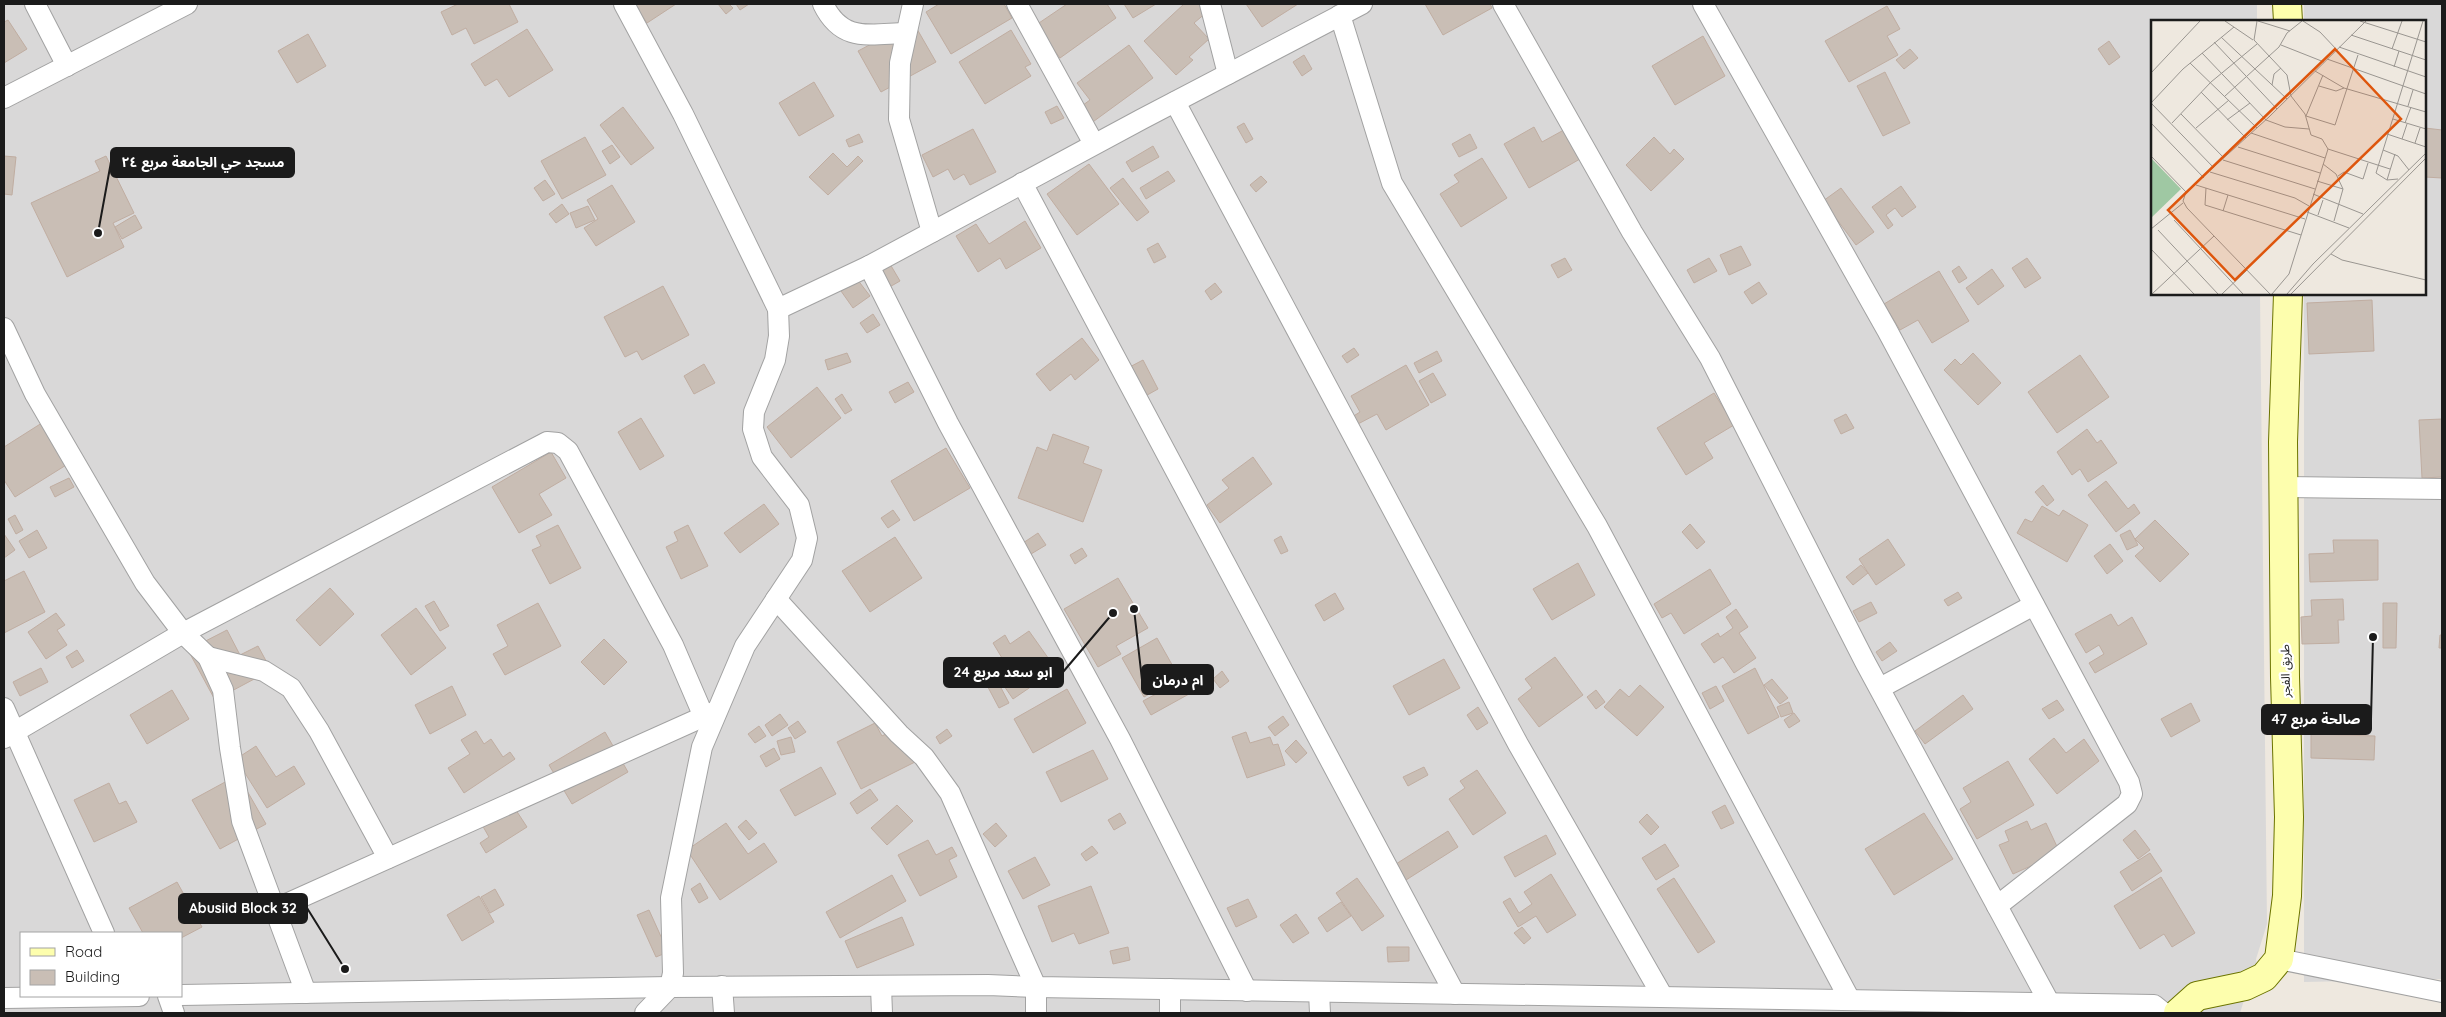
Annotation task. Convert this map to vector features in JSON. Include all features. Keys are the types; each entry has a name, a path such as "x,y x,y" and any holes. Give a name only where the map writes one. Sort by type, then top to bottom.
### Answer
{"street":[{"path":"35,4 67,66"},
{"path":"4,98 187,4"},
{"path":"624,4 683,114 778,309 779,336 775,360 754,412 753,428 762,457 799,505 808,538 802,560 745,646 711,714 702,747 671,898 673,973 670,987 645,1013"},
{"path":"824,4 829,16 845,31 854,34 906,33"},
{"path":"912,4 900,63 899,119 932,232"},
{"path":"1017,4 1094,144"},
{"path":"1210,4 1228,74"},
{"path":"778,309 869,266 1094,144 1362,4"},
{"path":"1503,4 1632,232 1710,358 1880,688 2050,1004"},
{"path":"1703,4 1887,330 2130,782 2132,794 2128,804 1997,906"},
{"path":"2287,4 2288,20"},
{"path":"1340,15 1392,183 1597,526 1850,1000"},
{"path":"1175,102 1518,744 1663,997"},
{"path":"1022,183 1455,994"},
{"path":"869,266 948,423 1120,740 1247,990"},
{"name":"طريق الفجر","path":"2279,959 2287,896 2288,817 2284,487 2288,295"},
{"path":"4,328 35,394 145,583 183,633 208,658 224,690 230,748 242,821 306,993"},
{"path":"9,736 183,633 546,442 558,443 568,451 711,714"},
{"path":"2284,487 2442,489"},
{"path":"776,599 899,734 924,757 950,792 1036,988 1036,1013"},
{"path":"1880,688 2034,605"},
{"path":"208,658 264,671 291,688 319,732 388,858"},
{"path":"4,708 9,736 104,932"},
{"path":"275,909 711,714"},
{"path":"2178,1013 2197,996 2244,986 2264,977 2279,959 2442,992"},
{"path":"182,995 722,986 880,987 988,985 1036,988 1455,994 1637,1005 1663,997 1781,1006 1850,1000 1933,1008 2050,1004 2154,1005 2164,1013"},
{"path":"722,986 724,1013"},
{"path":"880,987 882,1013"},
{"path":"1170,989 1170,1013"},
{"path":"1320,992 1320,1013"},
{"path":"4,998 68,997"},
{"path":"168,997 174,1013"}],"shaded area":[{"path":"4,4 2257,4 2257,20 2151,20 2151,295 2260,295 2267,924 2256,959 2258,975 2252,975 2240,1013 4,1013"},
{"path":"2304,4 2442,4 2442,979 2304,982 2304,295 2426,295 2426,20 2304,20"}],"building":[{"path":"458,4 509,4 518,22 474,44 466,28 452,35 441,12"},
{"path":"676,4 647,23 635,5"},
{"path":"718,4 729,4 733,8 726,14"},
{"path":"736,4 749,4 740,10"},
{"path":"939,4 1004,4 1012,18 951,54 926,12"},
{"path":"1067,4 1107,4 1116,18 1060,58 1036,25"},
{"path":"1124,4 1156,4 1133,18"},
{"path":"1184,4 1199,4 1207,12 1194,23 1209,39 1189,57 1193,60 1176,75 1144,41"},
{"path":"1246,4 1298,4 1262,27"},
{"path":"1425,4 1490,4 1492,8 1443,35"},
{"path":"1887,6 1900,29 1887,36 1898,55 1849,82 1825,41"},
{"path":"8,20 27,49 4,63 4,22"},
{"path":"913,22 936,62 881,92 858,51"},
{"path":"527,29 553,70 509,97 497,79 485,86 471,64"},
{"path":"1011,30 1031,64 1025,67 1031,76 985,104 959,62"},
{"path":"308,34 326,66 297,83 278,51"},
{"path":"1703,36 1725,76 1675,105 1652,66"},
{"path":"2109,41 2120,57 2109,65 2098,49"},
{"path":"1129,45 1153,78 1090,124 1079,108 1090,100 1077,83"},
{"path":"1910,49 1918,58 1904,69 1896,60"},
{"path":"1304,55 1312,69 1302,76 1293,62"},
{"path":"1885,72 1910,123 1883,136 1857,86"},
{"path":"814,82 834,116 799,136 779,103"},
{"path":"1057,106 1064,118 1051,124 1045,112"},
{"path":"623,107 654,148 631,165 600,125"},
{"path":"1244,123 1253,139 1246,143 1237,127"},
{"path":"1571,126 1587,155 1529,188 1504,144 1534,127 1542,142"},
{"path":"2426,128 2442,130 2442,178 2426,177"},
{"path":"973,129 996,172 970,185 964,174 954,180 948,169 933,177 922,155"},
{"path":"859,134 863,142 849,147 846,140"},
{"path":"1470,134 1477,148 1459,157 1452,144"},
{"path":"585,137 606,175 562,199 541,161"},
{"path":"1654,137 1670,154 1674,149 1684,159 1651,191 1626,165"},
{"path":"612,145 620,157 610,164 602,151"},
{"path":"1153,146 1159,157 1132,172 1126,162"},
{"path":"833,153 847,167 858,156 863,161 828,195 809,177"},
{"path":"4,156 16,157 12,195 4,194"},
{"path":"106,156 134,213 113,223 124,247 67,277 31,203 100,171 95,161"},
{"path":"1482,158 1507,198 1461,227 1440,194 1459,182 1454,175"},
{"path":"1089,164 1119,204 1077,235 1047,194"},
{"path":"1168,171 1175,181 1146,199 1140,188"},
{"path":"1261,176 1267,182 1256,192 1250,185"},
{"path":"1123,178 1149,212 1137,221 1110,188"},
{"path":"545,180 555,194 543,201 534,188"},
{"path":"612,185 635,222 596,246 584,228 598,219 587,200"},
{"path":"1901,186 1916,207 1902,217 1895,208 1886,215 1893,225 1888,229 1872,207"},
{"path":"1841,188 1874,232 1856,245 1823,201"},
{"path":"562,204 569,214 556,223 549,214"},
{"path":"588,206 595,220 576,228 570,213"},
{"path":"135,215 142,228 122,239 115,227"},
{"path":"1025,221 1041,248 1006,269 1000,258 978,272 956,236 976,224 989,244"},
{"path":"1158,243 1166,257 1154,263 1147,249"},
{"path":"1741,246 1751,265 1729,275 1720,255"},
{"path":"1565,258 1572,270 1558,278 1551,265"},
{"path":"1709,258 1717,271 1694,283 1687,270"},
{"path":"2027,258 2041,278 2025,288 2012,268"},
{"path":"890,264 900,281 886,289 876,272"},
{"path":"1959,266 1967,278 1959,283 1952,271"},
{"path":"1992,269 2004,286 1978,305 1966,288"},
{"path":"1939,271 1969,321 1932,343 1918,320 1900,330 1884,304"},
{"path":"857,279 870,296 853,308 841,291"},
{"path":"1759,282 1767,294 1752,304 1744,292"},
{"path":"1215,283 1222,292 1211,300 1205,291"},
{"path":"663,286 689,335 642,360 637,351 625,357 604,317"},
{"path":"2372,300 2374,351 2309,354 2307,303"},
{"path":"873,314 880,325 867,333 860,323"},
{"path":"1082,338 1099,360 1075,380 1071,374 1050,391 1036,374"},
{"path":"1354,348 1359,355 1347,363 1342,356"},
{"path":"1437,351 1442,361 1419,373 1414,363"},
{"path":"847,353 851,362 828,370 825,360"},
{"path":"1973,353 2001,383 1978,405 1944,370 1955,359 1961,365"},
{"path":"2080,355 2109,397 2057,433 2028,392"},
{"path":"1143,360 1158,389 1140,399 1124,370"},
{"path":"704,364 715,383 694,394 684,376"},
{"path":"1406,365 1429,405 1386,430 1377,414 1356,425 1352,417 1360,412 1351,396"},
{"path":"1433,373 1446,395 1431,403 1419,381"},
{"path":"908,382 914,392 895,403 889,392"},
{"path":"817,387 841,418 791,458 767,427"},
{"path":"1714,393 1734,425 1704,443 1713,458 1686,475 1657,428"},
{"path":"842,394 852,410 845,414 835,399"},
{"path":"1846,414 1854,428 1841,434 1834,420"},
{"path":"641,418 664,456 640,470 618,432"},
{"path":"2442,419 2442,477 2422,478 2419,420"},
{"path":"45,421 71,462 15,497 4,480 4,447"},
{"path":"2087,429 2097,443 2101,440 2117,463 2088,482 2080,469 2072,475 2057,452"},
{"path":"1053,434 1089,447 1083,463 1102,470 1083,522 1018,498 1037,447 1047,451"},
{"path":"946,448 970,488 914,521 891,481"},
{"path":"551,452 566,478 539,494 552,515 519,533 492,487"},
{"path":"1253,457 1272,484 1220,523 1207,505 1229,488 1222,480"},
{"path":"69,478 74,487 55,497 50,487"},
{"path":"2106,481 2128,509 2134,504 2140,513 2116,532 2088,495"},
{"path":"2043,485 2054,500 2047,506 2035,492"},
{"path":"764,504 779,524 740,553 724,533"},
{"path":"2042,506 2059,516 2063,510 2088,525 2067,562 2017,533 2025,519 2032,522"},
{"path":"893,510 900,520 888,528 881,518"},
{"path":"15,515 23,530 16,534 8,519"},
{"path":"2155,520 2189,554 2160,582 2135,556 2144,548 2135,539"},
{"path":"1690,524 1705,542 1697,549 1682,532"},
{"path":"558,525 581,568 550,584 532,550 541,546 536,536"},
{"path":"688,525 708,566 681,579 666,547 678,541 674,532"},
{"path":"37,530 47,548 29,558 19,541"},
{"path":"2130,530 2138,545 2127,550 2120,535"},
{"path":"1038,533 1046,545 1031,554 1023,543"},
{"path":"4,534 15,550 4,558"},
{"path":"1281,536 1288,551 1281,554 1274,540"},
{"path":"895,537 922,578 870,612 842,571"},
{"path":"1888,539 1905,565 1876,585 1859,559"},
{"path":"2333,540 2378,540 2378,580 2310,582 2309,554 2334,553"},
{"path":"2110,544 2123,561 2107,574 2094,556"},
{"path":"1082,548 1087,556 1075,564 1070,555"},
{"path":"1578,563 1595,595 1552,620 1533,589"},
{"path":"1861,565 1868,573 1853,585 1846,577"},
{"path":"1710,569 1731,604 1684,634 1671,613 1662,618 1654,604"},
{"path":"24,571 45,612 4,633 4,581"},
{"path":"1118,578 1148,628 1116,646 1121,654 1098,667 1064,609"},
{"path":"330,588 354,614 320,646 296,620"},
{"path":"1958,592 1962,598 1948,606 1944,600"},
{"path":"1335,593 1344,609 1324,621 1315,605"},
{"path":"2343,599 2344,620 2338,620 2339,643 2302,644 2301,617 2312,616 2311,600"},
{"path":"434,601 449,626 440,631 425,606"},
{"path":"1871,602 1877,613 1859,622 1853,611"},
{"path":"538,603 561,646 505,675 493,654 508,646 497,625"},
{"path":"2383,603 2397,603 2396,648 2383,648"},
{"path":"416,608 446,648 411,675 381,635"},
{"path":"1736,609 1748,627 1739,633 1756,658 1734,673 1723,657 1714,663 1701,644 1718,633 1720,637 1733,628 1726,617"},
{"path":"56,613 65,625 57,630 67,645 46,659 28,632"},
{"path":"2111,614 2118,626 2132,617 2147,644 2095,673 2089,663 2104,654 2099,645 2086,653 2075,634"},
{"path":"227,630 240,655 258,646 271,670 215,700 188,650"},
{"path":"1029,631 1051,662 1054,659 1060,667 1013,699 991,667 1002,658 993,643 1005,635 1010,644"},
{"path":"2440,635 2442,635 2442,648 2439,648"},
{"path":"1157,638 1179,677 1144,697 1122,658"},
{"path":"604,639 627,662 604,685 581,662"},
{"path":"1890,642 1897,651 1882,661 1876,652"},
{"path":"77,650 84,661 72,668 66,657"},
{"path":"1555,657 1583,695 1539,727 1518,699 1532,688 1525,679"},
{"path":"1444,659 1460,688 1409,715 1393,686"},
{"path":"1189,665 1196,676 1186,682 1179,670"},
{"path":"41,668 48,682 20,696 13,682"},
{"path":"1755,668 1779,717 1748,734 1722,686"},
{"path":"991,669 1009,703 999,708 981,674"},
{"path":"1222,671 1229,681 1220,688 1213,679"},
{"path":"1772,679 1788,698 1780,704 1764,685"},
{"path":"1182,680 1189,694 1151,715 1143,701"},
{"path":"1640,685 1664,707 1637,736 1604,707 1620,689 1629,697"},
{"path":"452,686 466,715 430,734 415,705"},
{"path":"1716,686 1724,701 1710,709 1702,693"},
{"path":"1067,689 1086,723 1033,753 1014,719"},
{"path":"172,690 189,719 147,744 130,715"},
{"path":"1596,690 1605,702 1596,709 1587,697"},
{"path":"1963,695 1973,709 1925,744 1915,731"},
{"path":"2057,700 2064,710 2049,719 2042,709"},
{"path":"1789,702 1793,713 1781,717 1777,707"},
{"path":"2191,703 2200,721 2171,737 2161,719"},
{"path":"1478,707 1488,723 1477,730 1467,715"},
{"path":"1794,713 1800,721 1789,728 1784,720"},
{"path":"780,714 788,725 772,736 765,725"},
{"path":"1283,716 1289,725 1275,736 1268,727"},
{"path":"798,721 806,732 795,739 788,728"},
{"path":"875,723 882,736 901,726 919,760 861,789 837,742"},
{"path":"759,726 766,736 755,743 748,734"},
{"path":"947,729 952,736 940,744 936,737"},
{"path":"476,731 484,744 491,739 503,757 510,752 515,759 464,793 448,768 470,754 461,740"},
{"path":"605,732 628,772 572,804 549,765"},
{"path":"1246,732 1250,743 1270,737 1273,745 1278,744 1285,765 1247,778 1232,737"},
{"path":"2311,734 2375,736 2374,760 2311,758"},
{"path":"791,737 795,752 781,755 777,741"},
{"path":"2054,738 2066,753 2084,739 2099,761 2057,794 2029,759"},
{"path":"1296,740 1307,753 1296,763 1285,751"},
{"path":"256,746 276,777 294,766 305,784 267,808 236,759"},
{"path":"774,748 780,759 766,767 760,756"},
{"path":"1093,750 1108,779 1061,802 1046,772"},
{"path":"2008,761 2034,805 1977,839 1960,809 1971,802 1963,788"},
{"path":"821,767 836,794 795,816 780,790"},
{"path":"1424,767 1428,775 1408,786 1403,777"},
{"path":"1477,770 1506,813 1473,835 1449,799 1465,788 1460,781"},
{"path":"238,775 266,824 220,849 192,800"},
{"path":"109,783 119,804 126,801 137,822 94,842 74,800"},
{"path":"870,789 878,800 857,814 850,803"},
{"path":"512,804 527,827 486,853 480,843 489,837 481,823"},
{"path":"897,805 913,821 887,845 871,828"},
{"path":"1725,805 1734,823 1721,829 1712,812"},
{"path":"1120,813 1126,823 1114,830 1108,820"},
{"path":"1924,813 1953,859 1894,895 1865,849"},
{"path":"1647,814 1659,827 1651,835 1639,822"},
{"path":"746,820 757,833 749,840 738,827"},
{"path":"2027,821 2031,830 2046,823 2060,853 2013,874 1999,845 2009,841 2005,831"},
{"path":"726,823 748,854 764,843 777,862 720,900 687,850"},
{"path":"996,823 1007,836 995,847 983,834"},
{"path":"2135,830 2150,850 2138,859 2123,840"},
{"path":"1448,831 1458,847 1406,880 1396,864"},
{"path":"1546,835 1556,854 1515,877 1504,857"},
{"path":"928,840 936,855 952,847 957,856 949,860 957,877 920,896 898,855"},
{"path":"1665,844 1679,866 1656,880 1642,858"},
{"path":"1092,846 1098,853 1086,861 1081,854"},
{"path":"2150,853 2162,871 2132,891 2120,872"},
{"path":"1035,857 1050,885 1023,899 1008,871"},
{"path":"1551,874 1576,915 1547,933 1536,916 1518,927 1503,902 1510,898 1519,913 1532,904 1524,892"},
{"path":"892,875 906,901 840,938 826,912"},
{"path":"2161,877 2195,933 2172,947 2164,934 2140,949 2114,906"},
{"path":"1357,878 1384,916 1362,931 1336,893"},
{"path":"1674,878 1715,942 1698,953 1657,889"},
{"path":"177,882 202,927 182,937 182,932 142,932 129,908"},
{"path":"700,883 708,898 699,903 691,889"},
{"path":"1091,886 1109,933 1079,944 1074,933 1052,942 1038,906"},
{"path":"495,889 504,905 490,913 481,897"},
{"path":"479,896 494,922 462,941 447,915"},
{"path":"1248,899 1257,917 1236,927 1227,908"},
{"path":"1341,902 1351,916 1327,932 1318,918"},
{"path":"649,910 668,952 656,957 637,915"},
{"path":"1296,914 1309,933 1293,943 1280,925"},
{"path":"902,917 914,945 857,968 845,941"},
{"path":"1522,927 1531,938 1524,944 1514,933"},
{"path":"1128,947 1130,960 1113,964 1110,951"},
{"path":"1387,947 1409,947 1409,961 1388,962"}],"place":[{"name":"مسجد حي الجامعة مربع ٢٤","path":"98,233"},
{"name":"ام درمان","path":"1134,609"},
{"name":"ابو سعد مربع 24","path":"1113,613"},
{"name":"صالحة مربع 47","path":"2373,637"},
{"name":"Abusiid Block 32","path":"345,969"}]}
